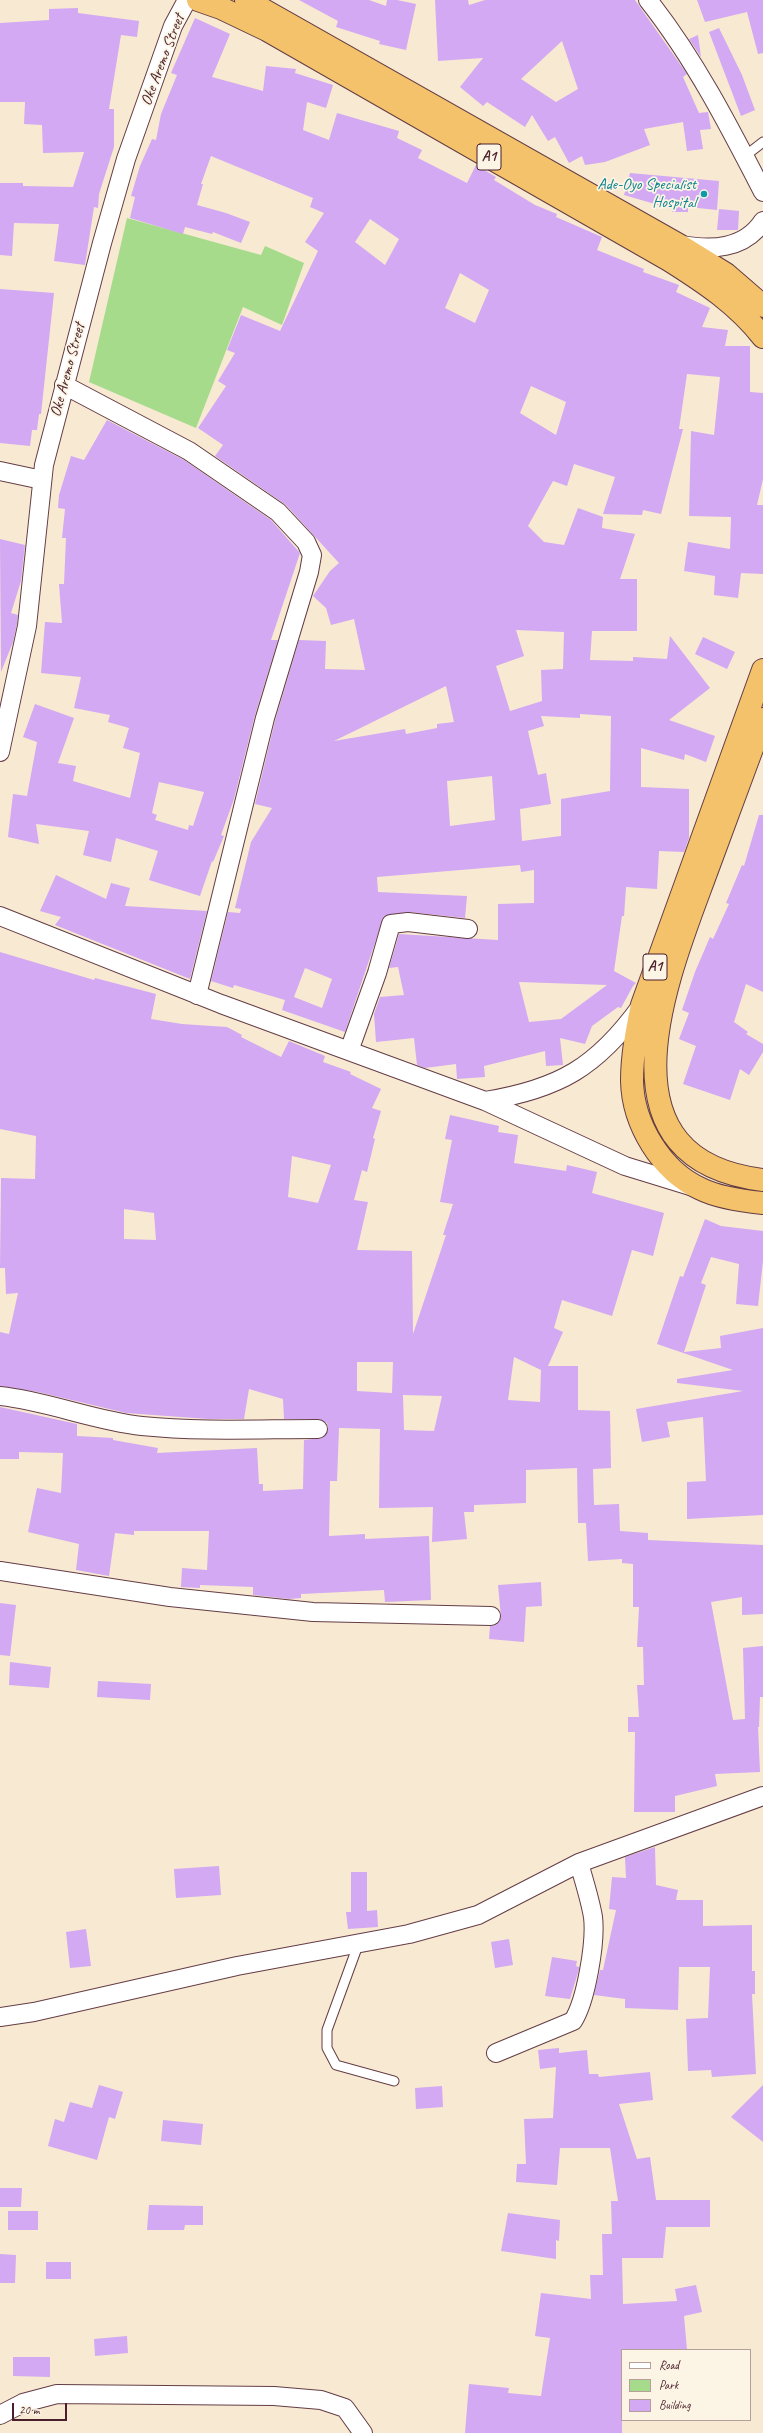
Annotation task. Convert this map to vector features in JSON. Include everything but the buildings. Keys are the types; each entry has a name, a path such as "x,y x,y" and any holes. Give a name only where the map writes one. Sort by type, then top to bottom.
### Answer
{"highway":[{"name":"A1","path":"198,0 221,8 267,30 669,260 714,289 751,321 763,337"},
{"name":"A1","path":"246,0 679,245 726,274 763,306"},
{"name":"A1","path":"763,670 741,753 674,961 656,1036 654,1076 660,1110 673,1136 692,1155 720,1170 763,1180"},
{"name":"A1","path":"763,719 741,753 642,1005 634,1044 632,1082 638,1115 652,1146 671,1169 701,1189 740,1200 763,1203"}],"street":[{"name":"Oke Aremo Street","path":"0,752 27,626 42,480 64,385 126,159 173,26 187,0"},
{"path":"648,0 670,28 745,156 763,192"},
{"path":"679,245 714,249 731,246 747,237 763,221"},
{"path":"64,385 188,451 265,503 278,512 306,542 312,555 309,572 265,718 197,995"},
{"path":"0,471 42,480"},
{"path":"0,916 197,995 485,1102 625,1166 701,1189"},
{"path":"349,1051 377,973 391,924 408,922 468,928"},
{"path":"485,1102 537,1089 565,1078 587,1066 627,1026 642,1005"},
{"path":"0,1396 17,1398 93,1418 142,1426 206,1429 318,1429"},
{"path":"0,1571 170,1597 313,1612 491,1616"},
{"path":"0,2017 41,2011 237,1966 358,1945 478,1915 579,1863 763,1796"},
{"path":"496,2053 573,2022 580,2010 592,1945 593,1917 579,1863"},
{"path":"0,2415 23,2403 57,2394 274,2396 321,2400 345,2408 363,2433"}],"lane":[{"path":"745,156 763,142"},
{"path":"358,1945 327,2030 328,2048 336,2065 394,2081"}],"green space":[{"path":"127,218 261,255 265,246 304,263 282,325 243,307 196,428 89,382"}],"place":[{"name":"Ade-Oyo Specialist Hospital","path":"704,194"}]}
